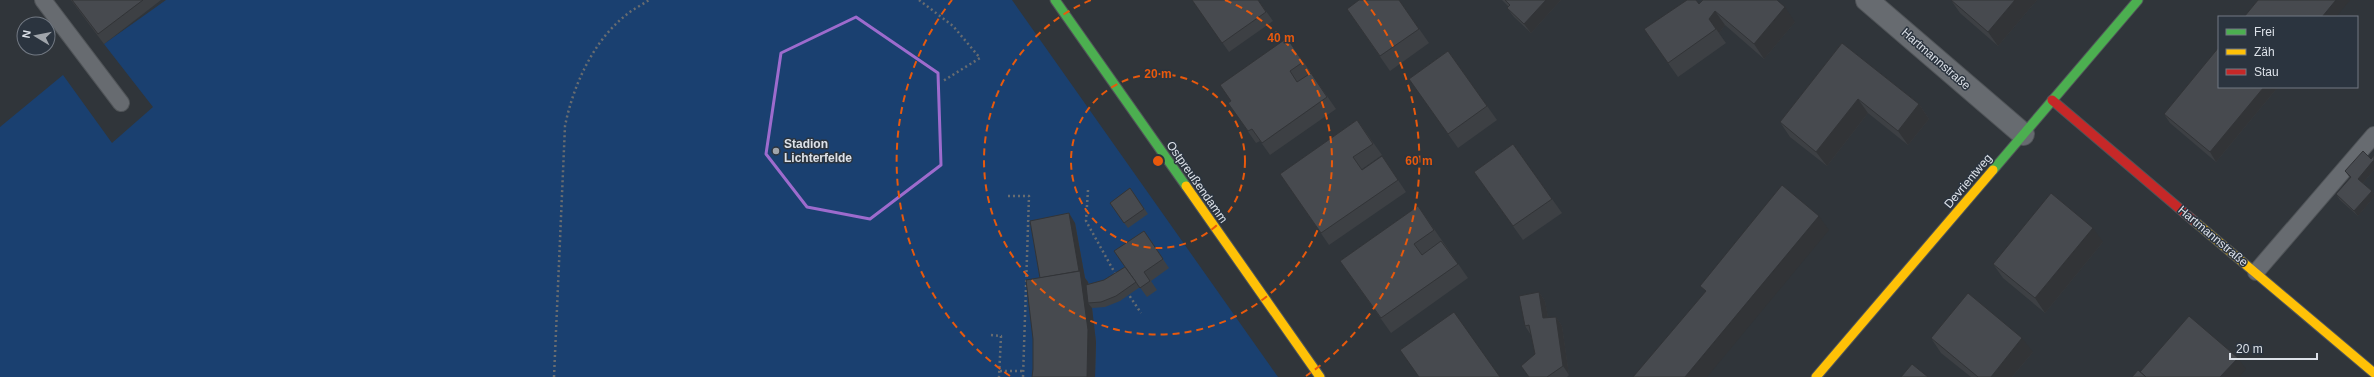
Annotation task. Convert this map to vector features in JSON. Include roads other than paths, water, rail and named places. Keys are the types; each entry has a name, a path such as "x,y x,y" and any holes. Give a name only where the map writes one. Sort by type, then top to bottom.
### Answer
{"street":[{"name":"Ostpreußendamm","path":"1055,0 1320,377"},
{"name":"Hartmannstraße","path":"1867,0 2023,134"},
{"name":"Devrientweg","path":"1816,377 2138,0"},
{"name":"Hartmannstraße","path":"2052,100 2374,373"}],"lane":[{"path":"43,0 121,103"},
{"path":"2256,272 2374,135"}],"place":[{"name":"Stadion Lichterfelde","path":"776,151"}]}
